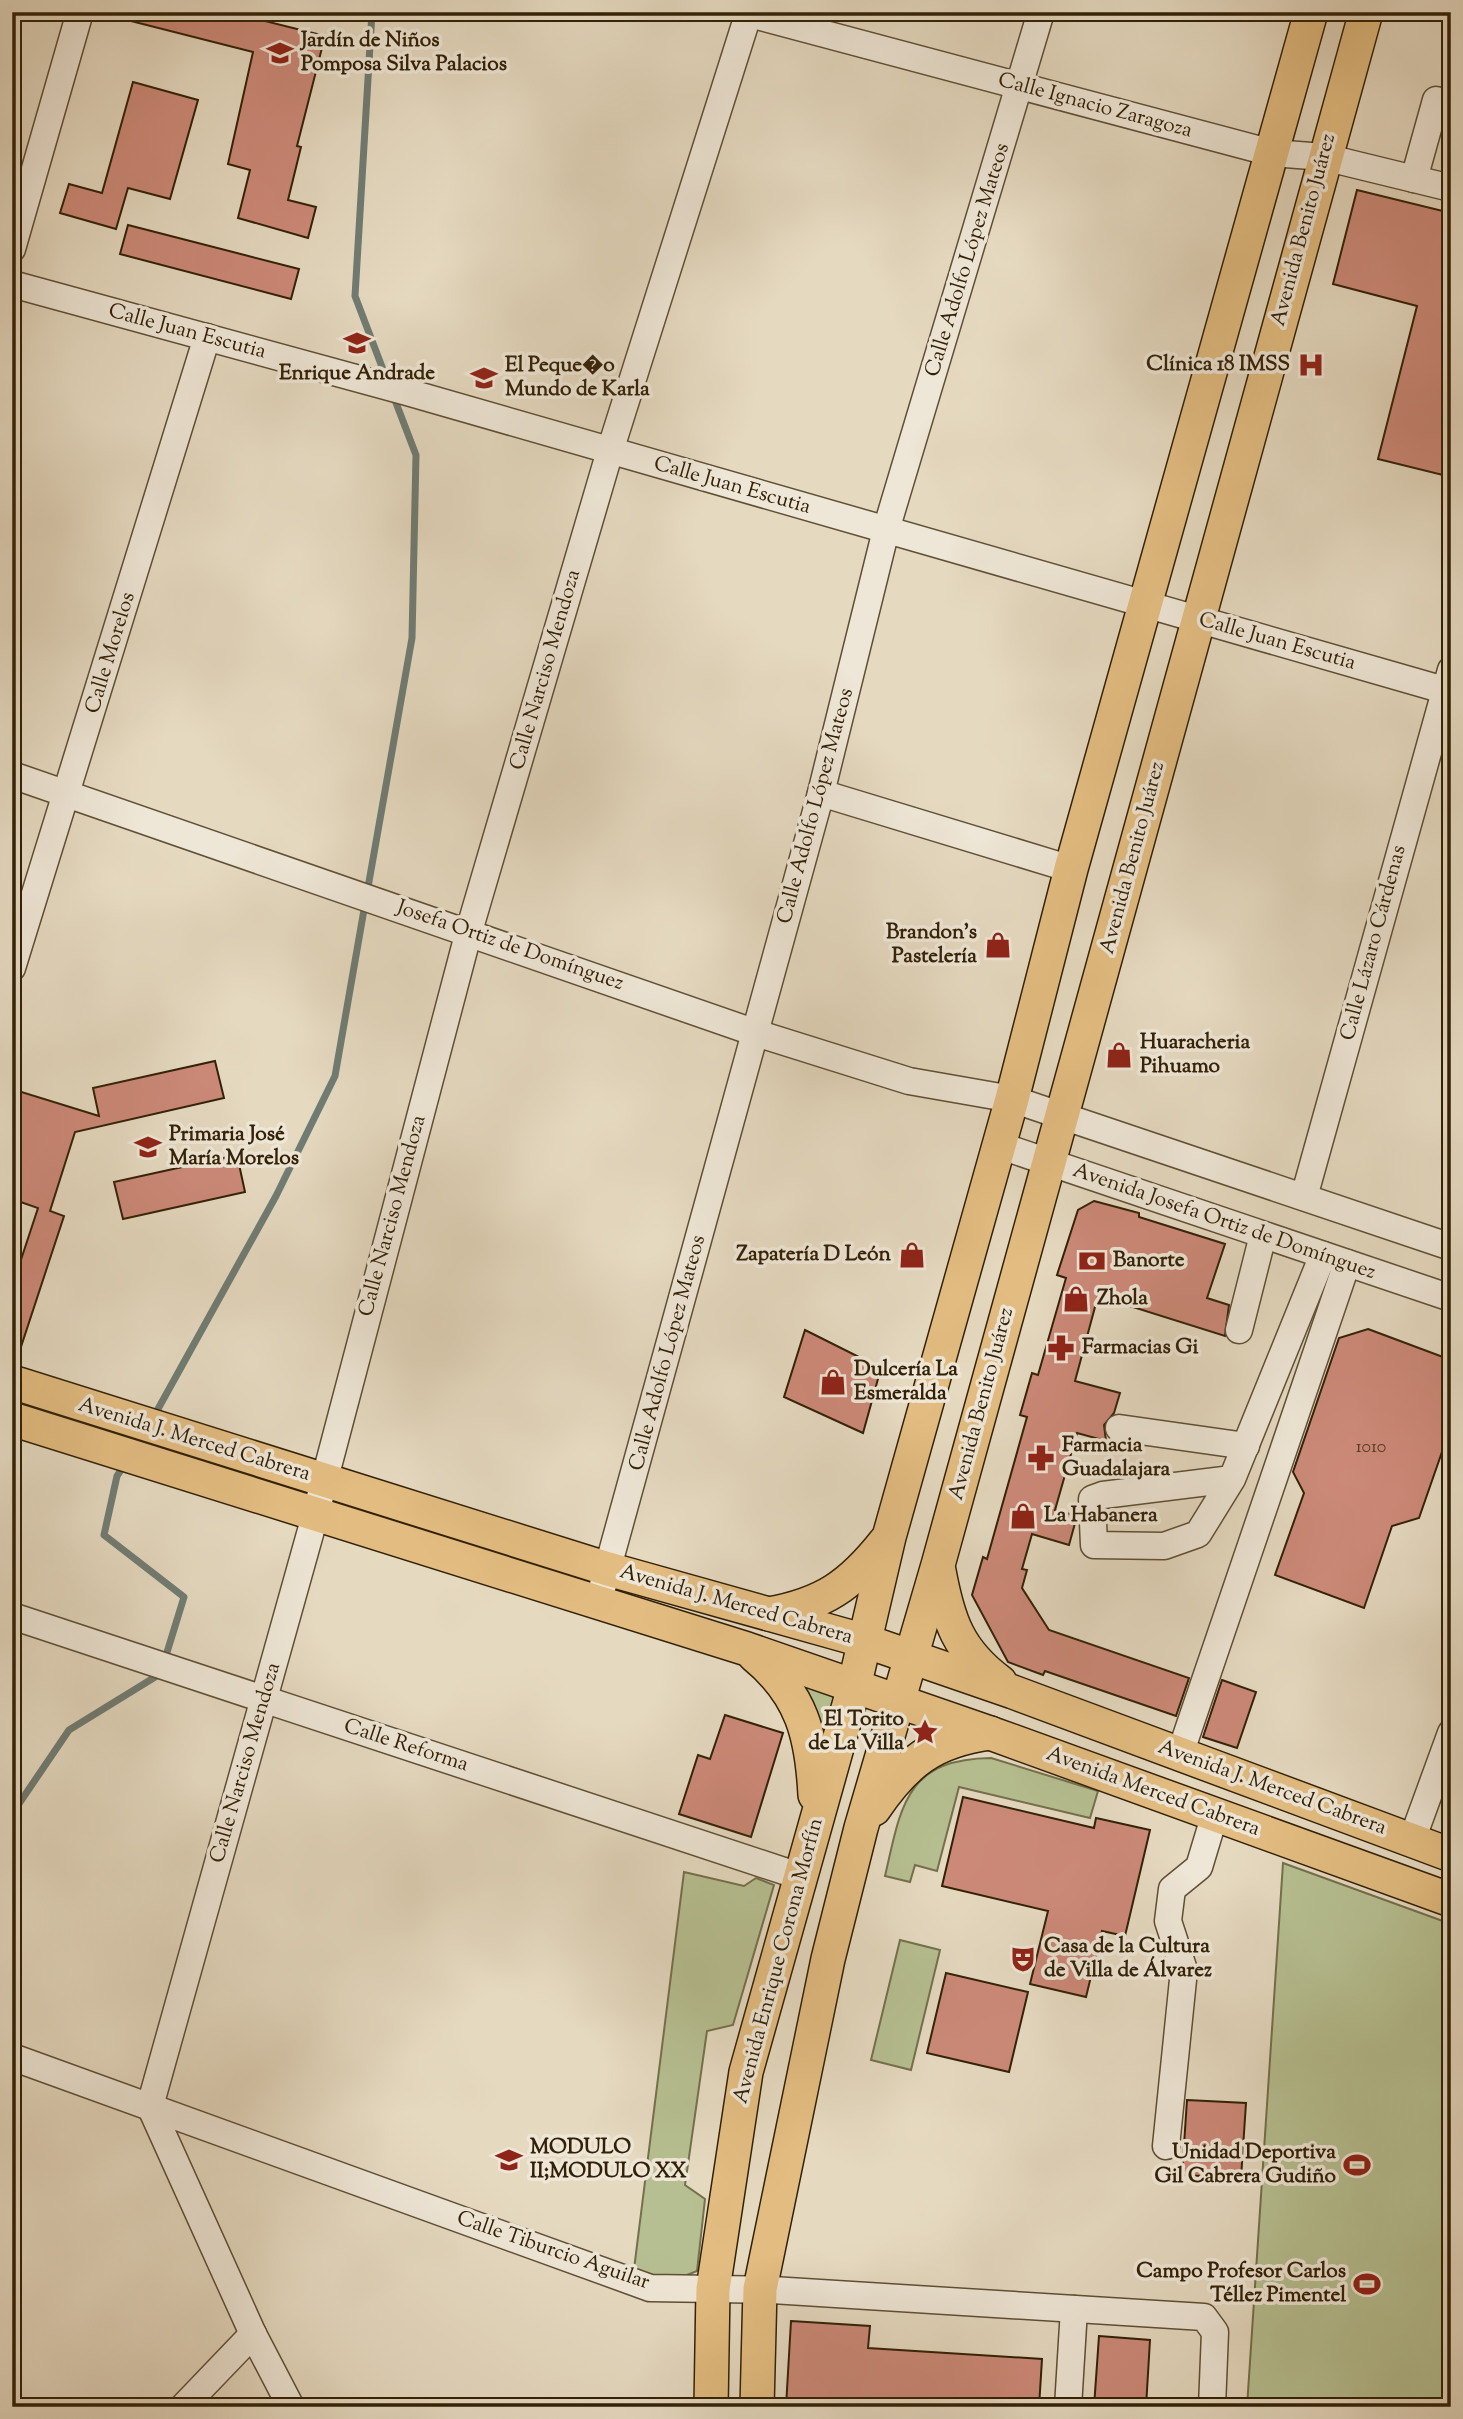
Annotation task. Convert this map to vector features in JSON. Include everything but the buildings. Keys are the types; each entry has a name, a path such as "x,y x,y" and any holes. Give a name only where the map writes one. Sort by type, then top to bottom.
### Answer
{"main road":[{"path":"854,1686 889,1537 1012,1099 1071,869 1311,12"},
{"name":"Avenida Benito Juárez","path":"897,1703 1063,1116 1324,157 1366,12"},
{"name":"Avenida J. Merced Cabrera","path":"12,1382 608,1569 763,1615 865,1641 1013,1692 1451,1856"},
{"name":"Avenida J. Merced Cabrera","path":"12,1419 315,1516 598,1601 854,1686"},
{"path":"131,1458 143,1425"},
{"path":"763,1615 798,1609 835,1593 869,1563 889,1537"},
{"path":"938,1565 947,1614 966,1650 987,1673 1013,1692"},
{"path":"747,1649 777,1673 800,1712 812,1750 816,1819"},
{"name":"Avenida Merced Cabrera","path":"854,1686 1451,1900"},
{"name":"Avenida Enrique Corona Morfín","path":"711,2407 713,2289 746,2072 854,1686"},
{"path":"757,2407 760,2290 828,1959 861,1828 897,1703"},
{"path":"861,1828 897,1775 926,1752 963,1737 990,1733"}],"street":[{"path":"12,249 80,12"},
{"name":"Calle Adolfo López Mateos","path":"598,1601 821,793 887,530 1041,12"},
{"name":"Calle Ignacio Zaragoza","path":"746,13 1272,153 1324,157 1451,188"},
{"name":"Calle Narciso Mendoza","path":"150,2106 315,1516 469,931 610,451 746,13"},
{"path":"1414,179 1436,100 1451,104"},
{"name":"Calle Juan Escutia","path":"12,284 373,383 1199,620 1449,684"},
{"name":"Calle Morelos","path":"12,968 68,794 207,337"},
{"name":"Calle Lázaro Cárdenas","path":"1304,1197 1449,684"},
{"name":"Josefa Ortiz de Domínguez","path":"12,775 756,1032 909,1081 1012,1099"},
{"path":"821,793 1071,869"},
{"path":"1012,1099 1451,1247"},
{"name":"Avenida Josefa Ortiz de Domínguez","path":"998,1145 1451,1298"},
{"path":"1240,1330 1263,1235"},
{"path":"1232,1479 1103,1494 1092,1499 1091,1537 1094,1545 1164,1546 1198,1534 1232,1479 1335,1259"},
{"path":"1180,1754 1335,1259"},
{"path":"1119,1428 1246,1446"},
{"name":"Calle Reforma","path":"12,1616 799,1876"},
{"path":"1412,1840 1451,1733"},
{"path":"1166,2146 1184,1970 1168,1921 1172,1889 1199,1867 1215,1814"},
{"name":"Calle Tiburcio Aguilar","path":"12,2057 650,2288 760,2290 1204,2317 1215,2332 1212,2407"},
{"path":"150,2106 253,2334 291,2407"},
{"path":"1068,2407 1074,2309"},
{"path":"183,2407 253,2334"}],"green space":[{"path":"792,1675 838,1690 823,1745"},
{"path":"991,1758 1098,1791 1090,1818 959,1787 937,1871 915,1865 910,1882 885,1876 903,1809 924,1778 940,1767"},
{"name":"Unidad Deportiva Gil Cabrera Gudiño","path":"1283,1863 1451,1924 1451,2407 1247,2407"},
{"path":"684,1872 744,1886 756,1878 774,1885 733,2025 707,2031 685,2185 705,2199 697,2271 672,2281 634,2269"},
{"path":"900,1940 940,1950 911,2070 871,2060"}],"waterway":[{"path":"372,12 355,296 387,380"},
{"path":"367,893 412,638 416,455 393,395"},
{"path":"153,1418 276,1196 335,1076 365,904"},
{"path":"125,1464 117,1476 104,1535 184,1597 164,1662"},
{"path":"12,1814 69,1730 160,1674"}],"place":[{"name":"Jardín de Niños Pomposa Silva Palacios","path":"280,53"},
{"name":"Enrique Andrade","path":"357,343"},
{"name":"Clínica 18 IMSS","path":"1311,365"},
{"name":"El Peque�o Mundo de Karla","path":"484,378"},
{"name":"Brandon's Pastelería","path":"998,945"},
{"name":"Huaracheria Pihuamo","path":"1119,1055"},
{"name":"Primaria José María Morelos","path":"148,1147"},
{"name":"Zapatería D León","path":"912,1255"},
{"name":"Banorte","path":"1092,1261"},
{"name":"Zhola","path":"1076,1299"},
{"name":"Farmacias Gi","path":"1061,1348"},
{"name":"Dulcería La Esmeralda","path":"833,1382"},
{"name":"Farmacia Guadalajara","path":"1041,1458"},
{"name":"La Habanera","path":"1023,1516"},
{"name":"El Torito de La Villa","path":"925,1732"},
{"name":"Casa de la Cultura de Villa de Álvarez","path":"1023,1959"},
{"name":"MODULO II;MODULO XX","path":"509,2160"},
{"name":"Unidad Deportiva Gil Cabrera Gudiño","path":"1357,2165"},
{"name":"Campo Profesor Carlos Téllez Pimentel","path":"1367,2284"}]}
